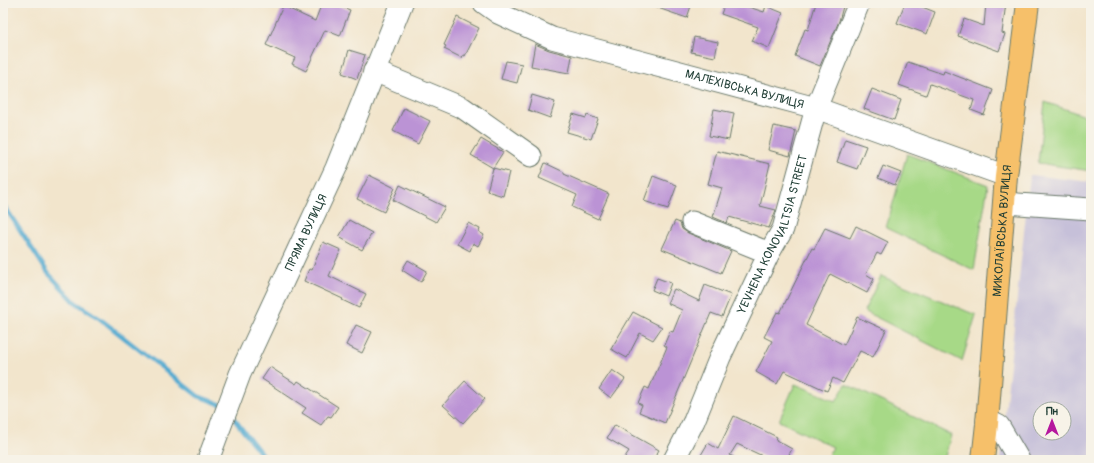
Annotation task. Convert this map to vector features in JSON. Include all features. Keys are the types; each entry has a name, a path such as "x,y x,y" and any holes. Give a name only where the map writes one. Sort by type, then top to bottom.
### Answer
{"main road":[{"name":"МИКОЛАЇВСЬКА ВУЛИЦЯ","path":"983,460 1006,176 1028,3"}],"street":[{"name":"ПРЯМА ВУЛИЦЯ","path":"208,460 232,395 336,168 402,3"},
{"name":"МАЛЕХІВСЬКА ВУЛИЦЯ","path":"484,3 498,13 552,38 816,108 1006,176"},
{"name":"YEVHENA KONOVALTSIA STREET","path":"674,460 694,421 720,357 769,253 783,229 816,108 859,3"},
{"path":"374,71 463,108 531,156"},
{"path":"1004,203 1091,209"},
{"path":"692,222 769,253"},
{"path":"987,420 999,426 1019,460"}],"shaded area":[{"path":"1030,175 1091,182 1091,460 1000,460"}],"green space":[{"path":"1045,102 1091,118 1091,171 1038,163"},
{"path":"907,154 988,185 974,270 886,228"},
{"path":"881,276 976,315 962,361 864,311"},
{"path":"795,384 836,401 846,384 951,435 944,460 826,460 833,447 779,421"}],"building":[{"path":"322,3 332,3 350,10 340,36 325,30 306,71 292,64 295,58 266,45 283,6 315,21"},
{"path":"649,3 692,3 687,18 649,5"},
{"path":"725,3 736,3 764,12 766,6 783,13 769,48 752,41 758,27 721,14"},
{"path":"816,3 844,3 839,21 820,66 795,56 805,29 808,30"},
{"path":"905,3 912,3 935,12 927,34 897,23"},
{"path":"986,3 1006,3 1002,33 1005,34 999,51 958,36 964,19 984,26"},
{"path":"457,17 479,28 465,56 463,55 462,58 444,49 446,46 444,45"},
{"path":"694,37 718,42 715,57 691,52"},
{"path":"535,44 549,50 572,56 569,73 531,66"},
{"path":"349,50 365,55 357,79 342,73"},
{"path":"506,61 522,64 517,83 501,79"},
{"path":"908,62 943,74 944,71 993,90 984,115 971,110 974,100 930,84 926,95 899,85"},
{"path":"872,89 901,100 894,120 864,109"},
{"path":"532,95 555,102 550,118 528,110"},
{"path":"404,108 430,121 418,144 393,131"},
{"path":"714,109 734,113 729,140 709,136"},
{"path":"573,114 586,118 587,115 598,119 591,139 567,132"},
{"path":"774,126 796,131 790,156 768,150"},
{"path":"481,139 503,152 493,168 471,155"},
{"path":"845,139 866,146 857,169 837,162"},
{"path":"717,151 770,164 760,206 776,210 769,228 729,217 727,223 713,217 722,188 708,184"},
{"path":"545,163 564,172 564,174 609,194 598,219 572,207 577,195 539,178"},
{"path":"883,166 901,173 895,185 878,178"},
{"path":"493,168 509,172 503,196 487,191"},
{"path":"369,175 395,188 384,212 357,199"},
{"path":"653,176 677,185 668,209 644,201"},
{"path":"400,185 445,207 436,222 393,200"},
{"path":"349,220 372,233 362,250 339,237"},
{"path":"675,221 680,223 682,229 688,233 731,251 721,273 662,249"},
{"path":"468,223 480,229 479,232 484,235 478,246 473,243 470,251 457,244"},
{"path":"856,226 888,242 881,255 877,253 866,274 874,279 867,293 830,274 806,325 844,345 857,317 886,330 873,357 860,351 843,383 833,378 827,391 784,371 777,384 756,372 772,341 764,337 777,312 780,313 812,248 814,249 825,228 850,238"},
{"path":"323,242 341,250 329,276 366,294 359,308 304,281 309,269 312,270"},
{"path":"408,260 427,271 421,282 402,270"},
{"path":"657,278 671,283 666,296 652,290"},
{"path":"705,285 731,295 722,317 711,313 665,423 639,412 642,405 638,403 645,387 649,389 667,347 664,345 670,331 673,332 682,310 667,303 674,289 699,301"},
{"path":"633,312 662,327 653,340 640,333 627,358 611,349"},
{"path":"356,325 372,332 362,353 346,345"},
{"path":"270,367 296,384 298,381 338,407 331,417 328,416 321,425 302,413 306,408 262,379"},
{"path":"612,370 625,379 611,398 599,389"},
{"path":"465,381 485,399 463,423 443,405"},
{"path":"734,416 777,437 776,440 792,449 786,460 771,460 737,444 730,455 738,460 698,460 708,443 718,449"},
{"path":"615,425 659,450 653,460 623,460 629,451 607,438"}],"waterway":[{"path":"3,204 48,273 75,302 99,318 198,396 222,405"},
{"path":"231,415 266,460"}]}
